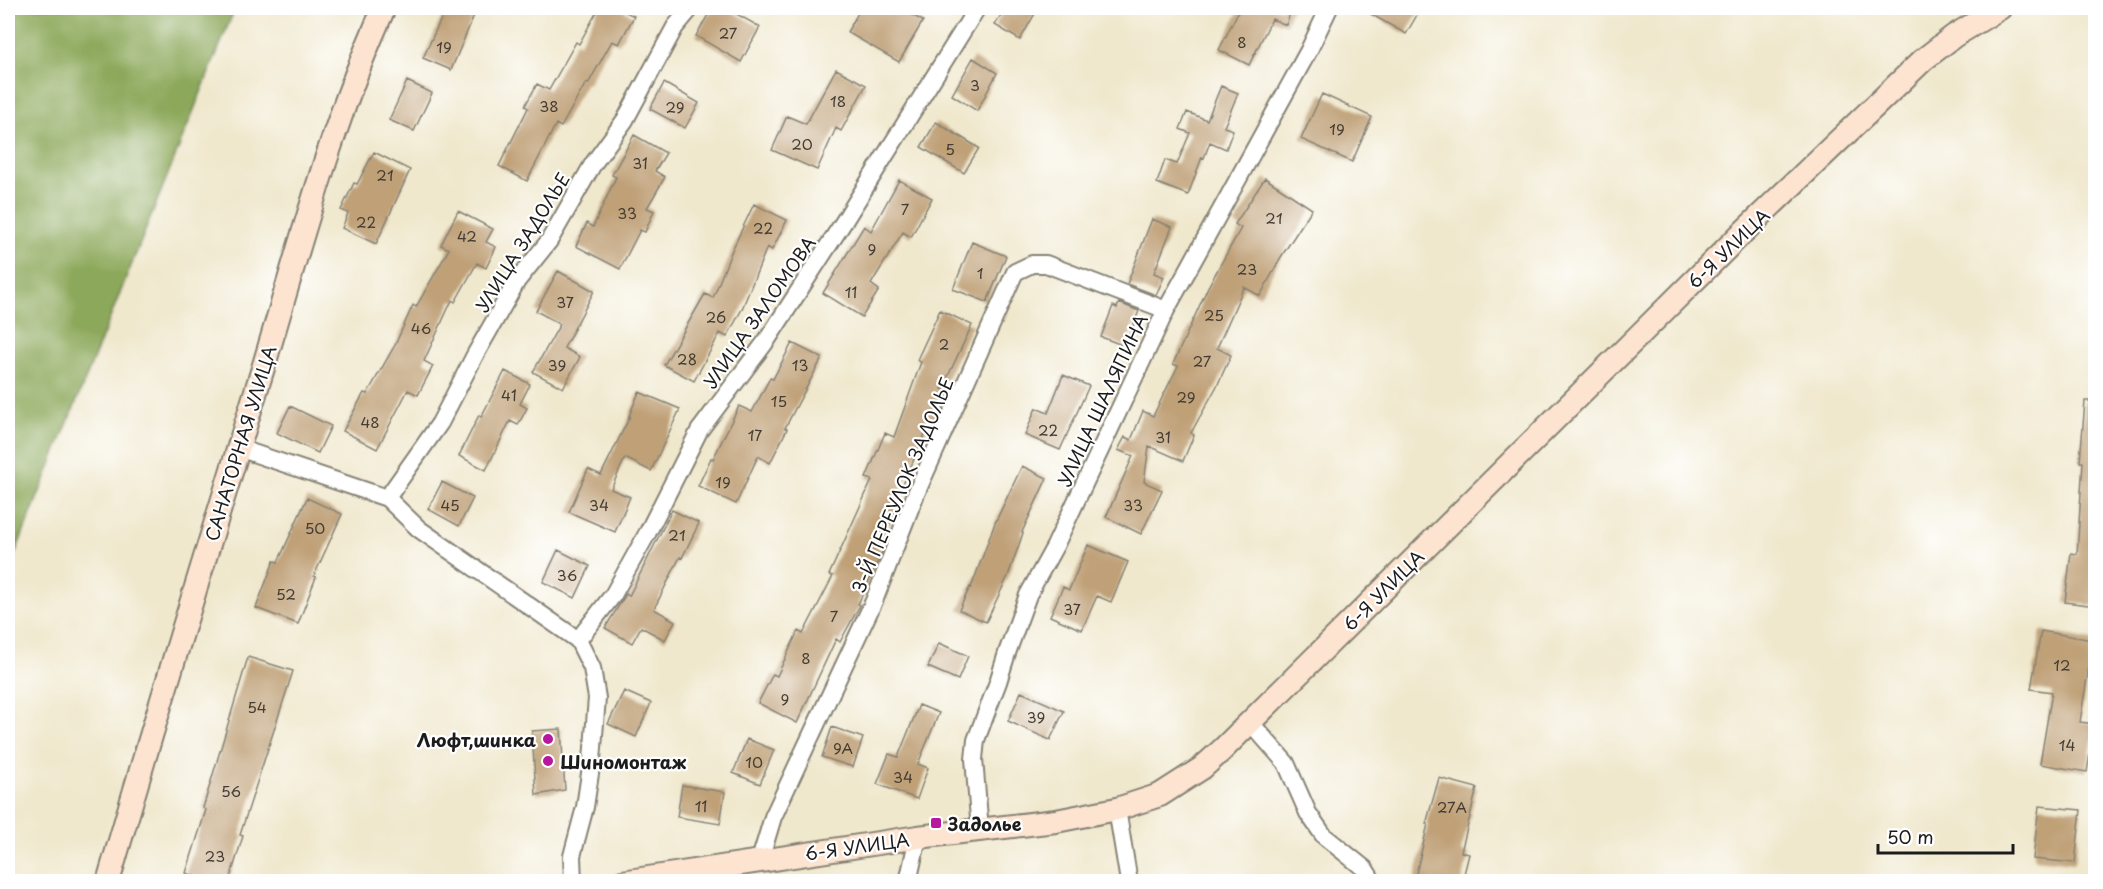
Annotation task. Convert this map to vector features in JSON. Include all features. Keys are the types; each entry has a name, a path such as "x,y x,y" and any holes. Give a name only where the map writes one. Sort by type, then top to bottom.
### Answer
{"street":[{"name":"САНАТОРНАЯ УЛИЦА","path":"108,882 160,701 192,604 330,149 384,8"},
{"name":"УЛИЦА ЗАДОЛЬЕ","path":"387,498 440,423 517,281 549,241 593,164 626,120 675,27 690,8"},
{"name":"УЛИЦА ЗАЛОМОВА","path":"578,640 613,595 699,431 767,340 977,8"},
{"name":"УЛИЦА ШАЛЯПИНА","path":"980,830 974,759 976,740 1028,595 1055,546 1166,310 1309,50 1329,8"},
{"name":"6-Я УЛИЦА","path":"622,882 918,837 1056,821 1117,809 1160,795 1181,783 1202,768 1250,722 1731,245 1923,60 1987,11"},
{"name":"3-Й ПЕРЕУЛОК ЗАДОЛЬЕ","path":"760,860 773,817 874,601 915,496 1014,272 1032,264 1046,264 1166,310"},
{"path":"238,448 387,498 419,529 578,640 592,668 597,698 585,807 572,856 573,882"},
{"path":"1250,722 1286,763 1308,813 1324,836 1365,869 1373,882"},
{"path":"1117,809 1129,882"},
{"path":"908,882 918,837"}],"green space":[{"path":"8,8 235,8 8,571"}],"building":[{"path":"446,8 477,8 451,70 423,58"},
{"path":"599,8 618,8 634,16 619,44 612,41 561,127 556,124 527,181 499,166 528,108 525,106 537,84 549,90 576,42 579,44"},
{"path":"712,8 726,8 760,27 741,62 696,36"},
{"path":"861,8 900,8 923,21 899,62 847,32"},
{"path":"1005,8 1038,8 1020,40 995,25"},
{"path":"1240,8 1292,8 1286,25 1272,19 1249,65 1219,50"},
{"path":"1360,8 1421,8 1406,34"},
{"path":"973,58 997,73 977,111 952,95"},
{"path":"836,69 866,85 841,131 836,128 817,170 772,150 787,116 806,124"},
{"path":"407,81 432,93 414,131 389,120"},
{"path":"664,83 699,103 685,128 650,109"},
{"path":"1221,86 1238,93 1224,127 1233,130 1226,149 1210,142 1188,195 1157,183 1165,160 1177,164 1190,133 1180,129 1187,112 1207,120"},
{"path":"1322,94 1372,117 1352,162 1301,139"},
{"path":"936,122 979,148 964,173 921,147"},
{"path":"634,135 666,153 655,171 665,177 647,208 654,211 645,232 640,230 620,269 576,246 587,223 593,227 616,177 612,175"},
{"path":"374,152 410,170 376,244 342,228 348,213 341,210 354,183 357,184"},
{"path":"1265,178 1312,209 1281,257 1260,296 1244,287 1217,348 1231,355 1191,433 1194,435 1183,461 1149,446 1144,482 1162,490 1141,534 1106,517 1133,456 1118,450 1125,437 1131,440 1143,411 1153,416 1178,366 1173,364 1208,287 1241,228 1235,224"},
{"path":"899,180 932,198 911,237 903,232 871,284 879,290 862,317 823,293 864,226 871,231"},
{"path":"754,204 787,220 772,250 767,247 742,309 727,337 720,333 694,381 664,365 705,294 713,298"},
{"path":"458,211 493,229 486,242 496,247 486,268 477,263 455,302 452,300 424,361 433,366 418,395 408,390 377,449 343,431 395,345 413,305 416,307 449,249 441,245"},
{"path":"1152,219 1172,227 1154,273 1164,277 1156,295 1127,284"},
{"path":"972,242 1006,256 987,302 953,289"},
{"path":"558,271 594,291 564,348 580,357 563,388 533,372 560,324 536,311"},
{"path":"1119,303 1139,311 1125,346 1101,337 1113,306 1117,308"},
{"path":"940,310 972,325 942,389 948,391 934,429 928,427 895,503 898,505 878,548 883,550 858,604 860,605 840,642 836,639 797,723 758,703 773,674 777,676 798,631 803,634 833,576 829,575 872,480 866,478 885,433 894,437 921,362 917,360"},
{"path":"792,343 822,358 785,428 787,429 770,463 758,456 736,504 698,486 739,406 752,412"},
{"path":"505,371 530,384 520,404 527,408 518,425 510,421 486,470 459,456 479,415 481,417"},
{"path":"1063,375 1089,386 1060,450 1025,435 1036,408 1048,413"},
{"path":"639,392 680,409 651,471 625,458 611,489 630,497 615,532 569,512 588,469 601,475 630,416"},
{"path":"2085,401 2096,401 2096,606 2065,602 2071,553 2077,554 2083,462 2080,462"},
{"path":"290,406 331,426 318,453 277,433"},
{"path":"1022,466 1047,478 1022,532 1008,576 986,622 959,610 971,588 995,523"},
{"path":"442,482 473,498 459,526 428,509"},
{"path":"307,498 342,514 314,576 316,577 298,624 256,608 274,561 278,562"},
{"path":"672,510 699,523 654,609 675,621 665,640 641,627 632,643 605,628 626,594 629,596"},
{"path":"1088,545 1128,562 1111,602 1097,596 1082,630 1050,616 1063,587 1069,590"},
{"path":"558,550 590,566 575,598 543,582"},
{"path":"2041,631 2093,640 2080,722 2095,724 2087,772 2040,764 2052,692 2031,689"},
{"path":"939,643 968,656 958,680 928,667"},
{"path":"248,657 293,671 240,835 243,836 229,882 212,882 186,873 206,810 203,808"},
{"path":"624,691 651,703 636,737 608,724"},
{"path":"1021,692 1064,711 1050,740 1008,721"},
{"path":"919,705 939,713 918,764 928,768 917,799 877,784 889,754 898,757"},
{"path":"832,727 863,738 853,767 822,757"},
{"name":"Шиномонтаж","path":"561,729 565,790 536,795 532,731"},
{"path":"747,739 774,750 760,784 733,773"},
{"path":"1439,778 1477,788 1461,852 1469,854 1462,882 1414,882 1428,824 1426,824"},
{"path":"682,785 725,792 720,824 677,817"},
{"path":"2039,806 2081,810 2075,863 2033,859"}],"place":[{"name":"Люфт,шинка","path":"548,739"},
{"name":"Шиномонтаж","path":"548,761"},
{"name":"Задолье","path":"936,823"}]}
